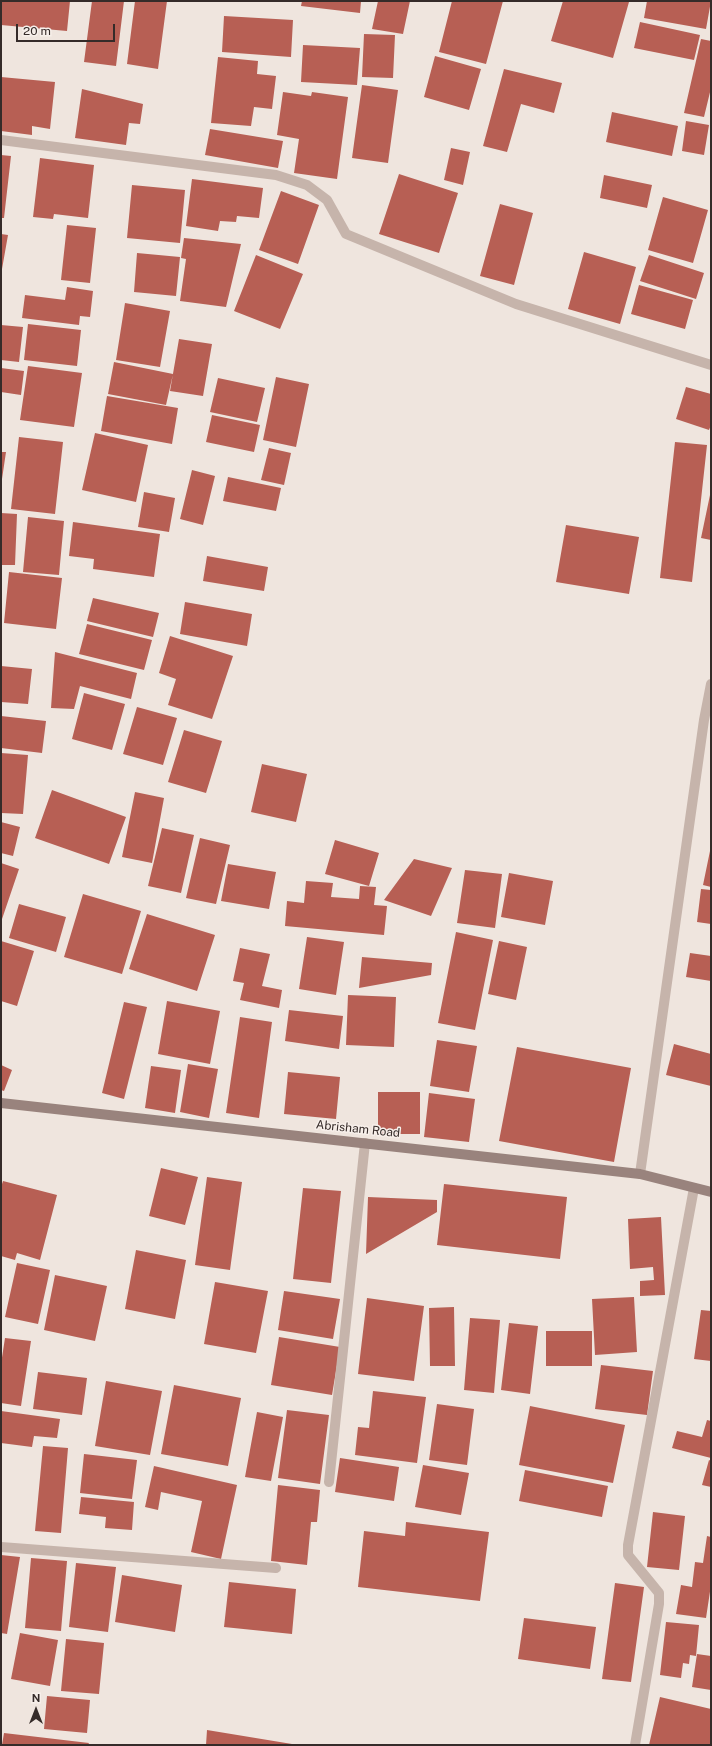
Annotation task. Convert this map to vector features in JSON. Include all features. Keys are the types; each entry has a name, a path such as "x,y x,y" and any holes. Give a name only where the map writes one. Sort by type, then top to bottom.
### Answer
{"main road":[{"name":"Abrisham Road","path":"1,1103 640,1174 711,1192"}],"street":[{"path":"1,140 276,176 295,181 307,185 327,200 346,234 516,304 711,365"},
{"path":"640,1174 707,720 711,684"},
{"path":"329,1482 365,1143"},
{"path":"635,1745 659,1604 659,1593 628,1555 628,1545 694,1188"},
{"path":"1,1547 276,1568"}],"building":[{"path":"1,1 70,1 67,31 1,25"},
{"path":"92,1 124,1 116,66 84,62"},
{"path":"135,1 167,1 158,69 127,64"},
{"path":"302,1 361,1 360,13 301,6"},
{"path":"378,1 410,1 403,34 372,29"},
{"path":"452,1 503,1 486,64 439,52"},
{"path":"563,1 629,2 613,58 551,41"},
{"path":"647,1 711,1 706,29 644,18"},
{"path":"224,16 293,20 291,57 222,52"},
{"path":"640,22 700,35 694,60 634,48"},
{"path":"364,34 395,35 393,78 362,77"},
{"path":"701,39 711,41 711,88 704,117 684,113"},
{"path":"303,45 360,48 357,85 301,82"},
{"path":"435,56 481,69 469,110 424,97"},
{"path":"218,57 258,61 257,74 276,76 272,109 254,107 251,126 211,123"},
{"path":"504,69 562,83 554,113 521,104 507,152 483,146"},
{"path":"1,77 55,82 50,129 32,126 32,135 1,131"},
{"path":"362,85 398,90 388,163 352,158"},
{"path":"82,89 143,104 140,124 129,123 126,145 75,138"},
{"path":"283,92 311,96 312,92 348,97 337,179 294,173 299,139 277,135"},
{"path":"612,112 678,126 672,156 606,142"},
{"path":"686,121 709,125 704,155 682,151"},
{"path":"210,129 283,141 278,168 205,155"},
{"path":"451,148 470,152 463,185 444,180"},
{"path":"1,155 11,156 4,218 1,218"},
{"path":"40,158 94,165 88,218 54,214 53,219 33,217"},
{"path":"399,174 458,193 439,253 379,234"},
{"path":"604,175 652,185 647,208 600,198"},
{"path":"192,179 263,188 259,218 237,216 236,222 220,221 218,231 186,226"},
{"path":"132,185 185,190 180,243 127,238"},
{"path":"281,191 319,205 298,264 259,250"},
{"path":"663,197 708,210 693,263 648,250"},
{"path":"500,204 533,213 514,285 480,276"},
{"path":"67,225 96,228 90,283 61,280"},
{"path":"1,234 8,235 2,269 1,269"},
{"path":"184,238 241,244 226,307 180,301 186,259 181,258"},
{"path":"584,252 636,267 620,324 568,309"},
{"path":"137,253 180,257 176,296 134,292"},
{"path":"256,255 303,274 280,329 234,311"},
{"path":"649,255 704,273 696,299 640,281"},
{"path":"639,285 693,300 685,329 631,314"},
{"path":"67,287 93,291 90,317 80,316 79,325 22,318 25,295 65,300"},
{"path":"125,303 170,311 160,367 116,360"},
{"path":"28,324 81,330 77,366 24,360"},
{"path":"1,325 23,327 19,362 1,360"},
{"path":"179,339 212,344 203,396 170,391"},
{"path":"114,362 173,374 166,405 108,394"},
{"path":"28,366 82,373 74,427 20,420"},
{"path":"1,368 24,371 21,395 1,392"},
{"path":"276,377 309,384 296,447 263,440"},
{"path":"218,378 265,388 257,422 210,412"},
{"path":"686,387 711,394 711,425 709,430 676,419"},
{"path":"107,396 178,408 172,444 101,431"},
{"path":"212,415 260,425 254,452 206,442"},
{"path":"95,433 148,445 136,502 82,490"},
{"path":"19,437 63,442 55,514 11,509"},
{"path":"675,442 707,445 692,582 660,578"},
{"path":"269,448 291,453 284,485 261,480"},
{"path":"1,452 6,452 2,479 1,479"},
{"path":"192,470 215,476 203,525 180,519"},
{"path":"228,477 281,488 276,511 223,501"},
{"path":"144,492 175,498 169,532 138,527"},
{"path":"711,495 711,540 701,538"},
{"path":"1,513 17,514 15,565 1,565"},
{"path":"28,517 64,521 59,575 23,572"},
{"path":"73,522 160,534 154,577 93,569 94,559 69,556"},
{"path":"566,525 639,537 629,594 556,582"},
{"path":"207,556 268,567 264,591 203,581"},
{"path":"9,572 62,578 56,629 4,623"},
{"path":"93,598 159,613 153,637 87,621"},
{"path":"185,602 252,614 247,646 180,634"},
{"path":"87,624 152,640 144,670 79,654"},
{"path":"170,636 233,656 212,719 168,705 176,679 159,673"},
{"path":"55,652 137,673 131,699 80,686 74,709 51,708"},
{"path":"1,666 32,669 28,704 1,702"},
{"path":"84,693 125,704 112,750 72,739"},
{"path":"137,707 177,718 163,765 123,754"},
{"path":"1,716 46,721 42,753 1,748"},
{"path":"184,730 222,741 206,793 168,782"},
{"path":"1,753 28,755 23,814 1,813"},
{"path":"262,764 307,774 296,822 251,812"},
{"path":"52,790 126,817 109,864 35,838"},
{"path":"135,792 164,798 152,863 122,857"},
{"path":"1,822 20,827 13,856 1,853"},
{"path":"162,828 194,835 181,893 148,886"},
{"path":"200,838 230,845 216,904 186,898"},
{"path":"335,840 379,853 369,886 325,874"},
{"path":"711,851 711,887 703,885"},
{"path":"414,859 452,868 431,916 384,900"},
{"path":"1,863 19,869 1,922"},
{"path":"228,864 276,872 269,909 221,901"},
{"path":"465,870 502,874 495,928 457,923"},
{"path":"509,873 553,881 545,925 501,917"},
{"path":"306,881 333,883 331,897 359,899 360,886 376,887 374,905 387,906 384,935 285,926 287,901 304,903"},
{"path":"701,889 711,890 711,924 697,922"},
{"path":"83,894 141,911 122,974 64,957"},
{"path":"19,904 66,917 56,952 9,938"},
{"path":"147,914 215,935 197,991 129,969"},
{"path":"456,932 493,940 475,1030 438,1023"},
{"path":"307,937 344,942 336,995 299,989"},
{"path":"1,941 34,951 17,1006 1,1001"},
{"path":"499,941 527,947 516,1000 488,994"},
{"path":"240,948 270,954 262,986 282,990 279,1008 240,1000 244,983 233,981"},
{"path":"690,953 711,956 711,981 686,977"},
{"path":"362,957 432,963 431,975 359,988"},
{"path":"348,995 396,997 394,1047 346,1045"},
{"path":"167,1001 220,1011 210,1064 158,1054"},
{"path":"124,1002 147,1007 124,1099 102,1093"},
{"path":"289,1010 343,1016 339,1049 285,1041"},
{"path":"240,1017 272,1022 259,1118 226,1113"},
{"path":"437,1040 477,1046 469,1092 430,1086"},
{"path":"674,1044 711,1054 711,1086 666,1075"},
{"path":"517,1047 631,1068 614,1162 499,1141"},
{"path":"188,1064 218,1069 209,1118 180,1112"},
{"path":"1,1065 12,1070 4,1091 1,1090"},
{"path":"151,1066 181,1070 175,1113 145,1108"},
{"path":"288,1072 340,1077 336,1119 284,1114"},
{"path":"378,1092 420,1092 420,1134 378,1134"},
{"path":"429,1093 475,1099 469,1142 424,1137"},
{"path":"161,1168 198,1177 185,1225 149,1216"},
{"path":"207,1177 242,1182 230,1270 195,1265"},
{"path":"3,1181 57,1195 40,1260 17,1253 15,1260 1,1256 1,1187"},
{"path":"444,1184 567,1197 560,1259 437,1245"},
{"path":"303,1188 341,1191 331,1283 293,1279"},
{"path":"368,1197 437,1200 437,1212 366,1254"},
{"path":"661,1217 665,1295 640,1296 640,1281 654,1280 653,1267 630,1269 628,1219"},
{"path":"136,1250 186,1260 175,1319 125,1309"},
{"path":"17,1263 50,1270 38,1324 5,1317"},
{"path":"55,1275 107,1286 95,1341 44,1330"},
{"path":"215,1282 268,1291 256,1353 204,1344"},
{"path":"284,1291 340,1299 333,1339 278,1330"},
{"path":"634,1297 637,1352 595,1355 592,1299"},
{"path":"367,1298 424,1306 414,1381 358,1374"},
{"path":"454,1307 455,1366 430,1366 429,1308"},
{"path":"701,1310 711,1311 711,1361 694,1359"},
{"path":"470,1318 500,1320 494,1393 464,1390"},
{"path":"509,1323 538,1326 530,1394 501,1390"},
{"path":"546,1331 592,1331 592,1366 546,1366"},
{"path":"279,1337 340,1347 332,1395 271,1385"},
{"path":"5,1338 31,1341 21,1406 1,1403 1,1364"},
{"path":"601,1365 653,1371 647,1415 595,1409"},
{"path":"38,1372 87,1378 82,1415 33,1409"},
{"path":"106,1381 162,1391 150,1455 95,1446"},
{"path":"174,1385 241,1398 228,1466 161,1454"},
{"path":"373,1391 426,1397 417,1463 355,1455 358,1427 369,1428"},
{"path":"437,1404 474,1409 467,1465 429,1460"},
{"path":"530,1406 625,1425 613,1483 519,1465"},
{"path":"287,1410 329,1415 320,1484 278,1478"},
{"path":"1,1411 60,1419 57,1438 34,1436 32,1447 1,1443"},
{"path":"257,1412 283,1417 271,1481 245,1477"},
{"path":"707,1420 711,1421 711,1458 672,1448 677,1431 702,1437"},
{"path":"43,1446 68,1448 61,1533 35,1531"},
{"path":"84,1454 137,1460 132,1499 80,1493"},
{"path":"340,1458 399,1467 394,1501 335,1492"},
{"path":"709,1460 711,1461 711,1487 702,1485"},
{"path":"423,1465 469,1473 461,1515 415,1507"},
{"path":"154,1466 237,1485 221,1559 191,1552 202,1501 161,1492 158,1510 145,1507"},
{"path":"525,1470 608,1486 602,1517 519,1501"},
{"path":"278,1485 320,1490 317,1522 311,1522 307,1565 271,1561"},
{"path":"81,1497 134,1502 132,1530 105,1528 106,1517 79,1514"},
{"path":"653,1512 685,1516 679,1570 647,1567"},
{"path":"406,1522 489,1532 480,1601 358,1587 364,1531 405,1536"},
{"path":"707,1536 711,1537 711,1585 706,1618 676,1614 681,1585 692,1587 695,1562 703,1563"},
{"path":"1,1555 20,1557 7,1634 1,1633"},
{"path":"31,1558 67,1561 61,1631 25,1628"},
{"path":"76,1563 116,1567 108,1632 69,1627"},
{"path":"122,1575 182,1585 175,1632 115,1622"},
{"path":"229,1582 296,1589 292,1634 224,1627"},
{"path":"615,1583 644,1587 631,1682 602,1679"},
{"path":"524,1618 596,1627 590,1669 518,1659"},
{"path":"666,1622 699,1625 696,1656 690,1655 689,1664 683,1663 681,1678 660,1675"},
{"path":"20,1633 58,1640 50,1686 11,1679"},
{"path":"66,1639 104,1643 99,1694 61,1691"},
{"path":"697,1654 711,1656 711,1690 692,1687"},
{"path":"47,1696 90,1700 87,1733 44,1729"},
{"path":"660,1697 711,1709 711,1745 649,1745"},
{"path":"207,1730 292,1744 292,1745 206,1745"},
{"path":"4,1733 89,1743 88,1745 2,1745"}]}
